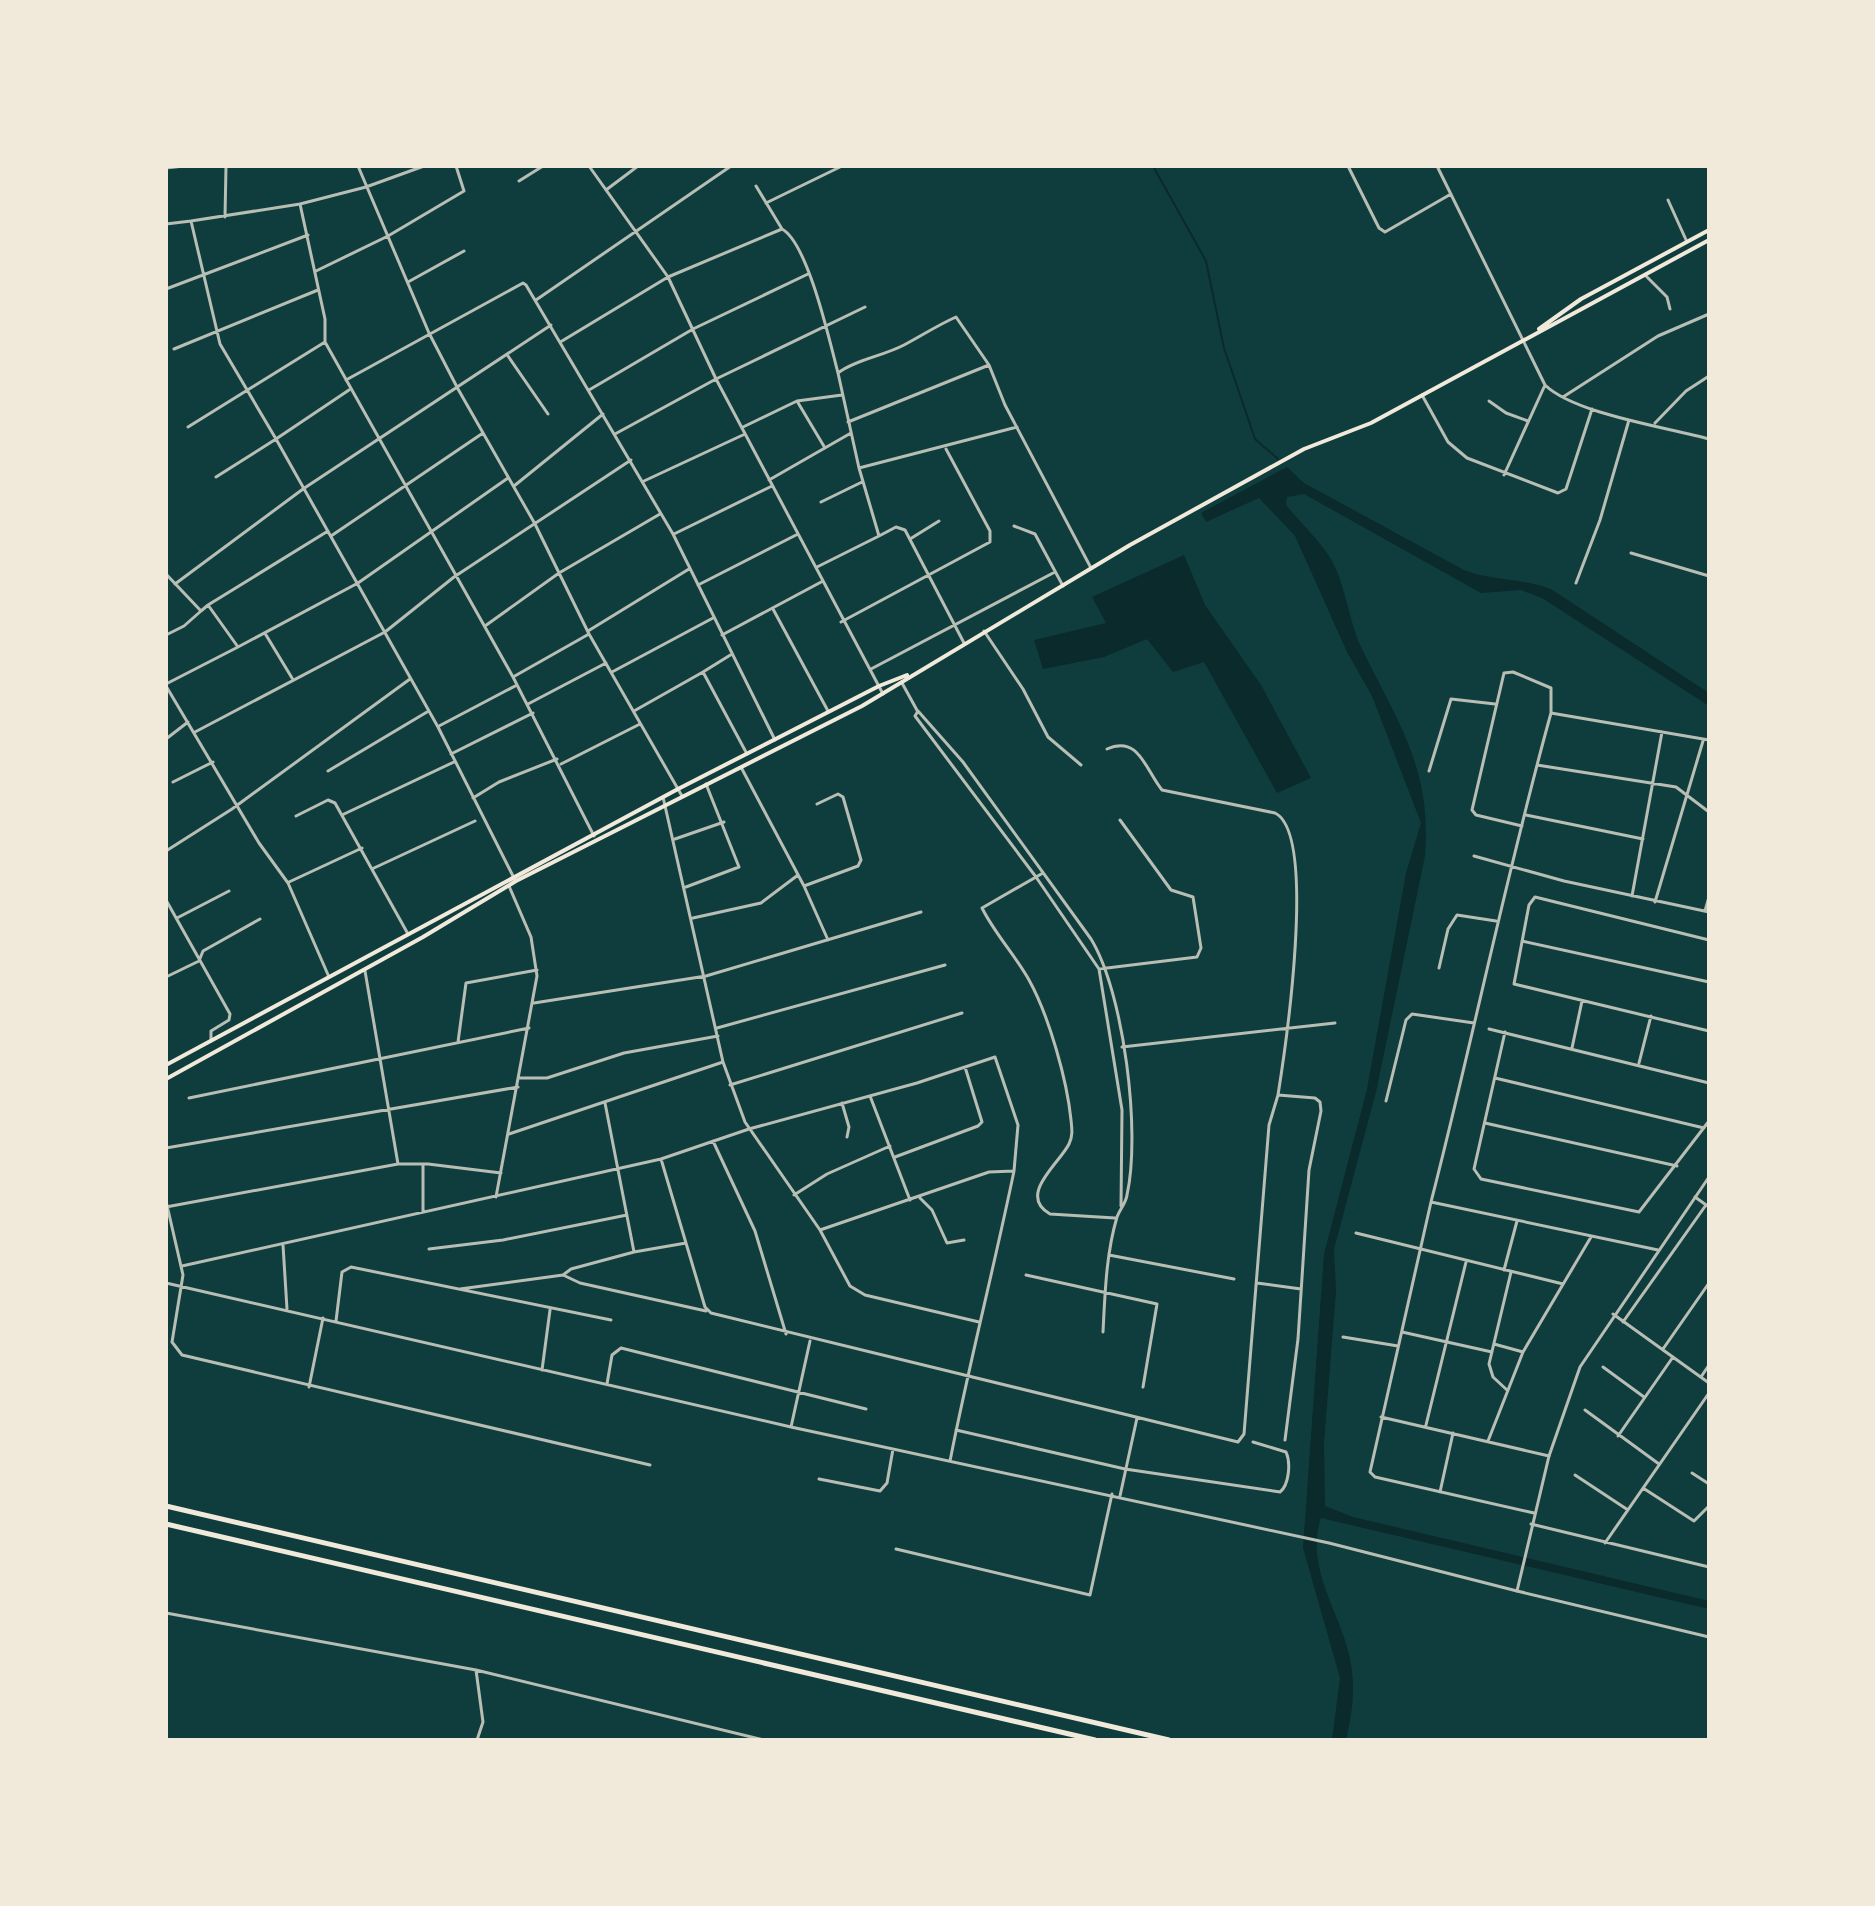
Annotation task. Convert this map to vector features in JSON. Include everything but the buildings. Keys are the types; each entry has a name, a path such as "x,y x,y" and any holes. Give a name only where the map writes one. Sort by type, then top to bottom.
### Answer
{"highway":[{"path":"166,1506 1169,1740"},
{"path":"166,1524 1095,1740"}],"main road":[{"path":"1538,331 1546,321 1709,230"},
{"path":"166,1079 365,970 514,878 828,711 910,675 1091,568 1304,449 1371,423 1709,240"},
{"path":"1546,321 1550,327"},
{"path":"166,1065 408,934 883,694 910,675"}],"street":[{"path":"166,168 184,166"},
{"path":"225,217 226,166"},
{"path":"358,166 429,333 535,524 588,632 682,796"},
{"path":"166,224 300,204 366,187 424,166"},
{"path":"316,271 388,236 464,191 456,166"},
{"path":"519,181 543,166"},
{"path":"589,166 668,277 716,379 817,567 841,622 883,694"},
{"path":"605,190 638,166"},
{"path":"536,300 731,166"},
{"path":"766,203 832,168 842,166"},
{"path":"1348,166 1379,228 1385,232 1451,194"},
{"path":"1437,166 1545,385 1562,398 1592,409 1709,439"},
{"path":"756,186 782,229 790,233 809,274 826,325 862,482 879,536"},
{"path":"1668,200 1687,242"},
{"path":"300,204 325,319 325,342 349,390 407,483 454,577 533,713 594,836"},
{"path":"191,221 220,344 438,727 514,878"},
{"path":"562,341 668,277 782,229"},
{"path":"166,289 308,235"},
{"path":"407,283 464,251"},
{"path":"589,390 693,329 809,274"},
{"path":"1645,274 1667,297 1670,309"},
{"path":"345,380 523,283 562,341 662,513 775,740"},
{"path":"174,349 318,290"},
{"path":"615,434 716,379 865,307"},
{"path":"1562,398 1658,336 1709,314"},
{"path":"838,373 848,366 864,363 903,346 956,317 989,365 1017,427 1091,568"},
{"path":"175,584 303,489 551,325"},
{"path":"188,427 325,342"},
{"path":"508,356 548,414"},
{"path":"848,422 989,365"},
{"path":"1654,424 1686,391 1709,376"},
{"path":"1504,475 1545,385"},
{"path":"216,477 349,390"},
{"path":"743,427 797,401 842,395"},
{"path":"1422,395 1448,442 1467,458 1504,475 1558,493 1564,492 1592,409"},
{"path":"797,401 825,448"},
{"path":"1489,401 1506,413 1528,421"},
{"path":"514,486 603,414"},
{"path":"1576,583 1600,520 1630,418"},
{"path":"859,468 946,448 1017,427"},
{"path":"331,536 483,433"},
{"path":"769,480 851,433"},
{"path":"644,481 745,434"},
{"path":"841,622 990,542 990,531 946,448"},
{"path":"195,732 292,678 385,632 454,577 631,460"},
{"path":"329,977 288,883 166,685 266,635 358,583 429,530 509,477"},
{"path":"821,502 862,482"},
{"path":"673,534 772,486"},
{"path":"485,626 559,573 662,513"},
{"path":"910,539 939,521"},
{"path":"817,567 901,526 964,643"},
{"path":"1014,526 1035,534 1063,586"},
{"path":"166,635 184,626 208,605 328,531"},
{"path":"697,585 798,534"},
{"path":"1631,553 1709,576"},
{"path":"513,677 689,569"},
{"path":"870,670 1055,572"},
{"path":"166,574 201,611"},
{"path":"722,635 823,581"},
{"path":"208,605 238,647"},
{"path":"773,609 828,711"},
{"path":"612,672 713,618"},
{"path":"984,631 1023,689 1048,737 1081,765"},
{"path":"266,635 292,678"},
{"path":"634,711 732,654"},
{"path":"528,704 606,663"},
{"path":"1522,826 1476,815 1472,810 1495,704 1503,675 1508,671 1551,688 1551,713 1512,866 1496,921 1370,1468 1372,1475 1534,1513"},
{"path":"703,672 747,754"},
{"path":"166,851 223,815 410,679"},
{"path":"902,683 918,712"},
{"path":"438,727 517,685"},
{"path":"1429,771 1447,704 1456,697 1495,704"},
{"path":"328,771 428,711"},
{"path":"918,712 922,711 963,762 1106,967 1122,1047 1132,1124 1127,1199 1121,1206"},
{"path":"918,712 915,716 956,767 1099,969 1122,1110 1121,1206 1109,1255 1103,1332"},
{"path":"451,754 533,713"},
{"path":"1551,713 1706,740 1655,902"},
{"path":"166,739 188,722"},
{"path":"560,765 640,724"},
{"path":"1632,896 1662,732"},
{"path":"563,1275 580,1283 708,1311 720,1318 1238,1442 1244,1434 1266,1151 1278,1095 1296,964 1296,890 1285,822 1275,813 1162,790 1140,755 1129,745 1118,744 1107,749"},
{"path":"473,799 499,782 557,759"},
{"path":"342,815 455,761"},
{"path":"173,782 213,762"},
{"path":"956,767 963,762"},
{"path":"1537,765 1676,787 1709,812"},
{"path":"741,766 804,886 828,940"},
{"path":"686,887 739,867 724,821 706,784"},
{"path":"804,886 858,866 861,860 843,797 838,794 817,804"},
{"path":"663,797 686,887 723,1062 749,1129 820,1230 845,1278 858,1292 979,1322"},
{"path":"296,816 328,800 335,803 374,868 408,934"},
{"path":"1525,814 1643,839"},
{"path":"1099,969 1197,957 1201,948 1193,897 1171,890 1120,820"},
{"path":"374,868 475,821"},
{"path":"675,839 724,821"},
{"path":"288,883 362,848"},
{"path":"1474,856 1655,902 1707,912 1709,897"},
{"path":"1043,873 982,908 1035,994 1069,1103 1070,1142 1044,1179 1037,1193 1038,1202 1050,1214 1117,1218"},
{"path":"692,918 761,903 798,875"},
{"path":"496,1197 534,1003 537,970 531,937 507,884"},
{"path":"177,918 229,891"},
{"path":"1709,940 1535,897 1529,905 1514,984 1709,1031"},
{"path":"166,900 230,1014 229,1020 211,1031 211,1041"},
{"path":"534,1003 706,976 921,912"},
{"path":"1439,968 1448,929 1457,915 1496,921"},
{"path":"166,977 199,961 203,951 260,919"},
{"path":"1522,941 1709,982"},
{"path":"716,1028 945,965"},
{"path":"365,970 398,1164"},
{"path":"458,1042 466,983 537,970"},
{"path":"1572,1048 1582,1001"},
{"path":"730,1085 962,1013"},
{"path":"1386,1101 1406,1020 1412,1014 1474,1023"},
{"path":"1639,1063 1651,1016"},
{"path":"1122,1047 1288,1031 1335,1023"},
{"path":"189,1098 529,1028"},
{"path":"1489,1029 1639,1063 1709,1083"},
{"path":"1505,1032 1474,1169 1481,1179 1634,1212 1644,1208 1709,1121"},
{"path":"520,1078 547,1078 624,1053 718,1036"},
{"path":"182,1266 661,1159 749,1129 995,1057 1018,1125 1014,1171 1000,1247 979,1322 950,1461"},
{"path":"509,1134 723,1062"},
{"path":"895,1157 982,1122 965,1067"},
{"path":"1495,1078 1704,1128"},
{"path":"166,1148 518,1087"},
{"path":"870,1095 910,1200"},
{"path":"1278,1095 1315,1098 1320,1102 1309,1170 1298,1339 1285,1440"},
{"path":"842,1102 849,1127 847,1137"},
{"path":"605,1103 634,1252"},
{"path":"1485,1123 1677,1166"},
{"path":"713,1141 755,1231 786,1334"},
{"path":"794,1195 827,1174 890,1146"},
{"path":"661,1159 708,1311"},
{"path":"501,1173 398,1164 166,1205 182,1266 183,1286 172,1342 177,1352 309,1387 650,1465"},
{"path":"423,1164 423,1213"},
{"path":"820,1230 989,1172 1014,1171"},
{"path":"1517,1591 1549,1456 1575,1376 1613,1314 1709,1177"},
{"path":"919,1197 932,1210 947,1243 964,1240"},
{"path":"1623,1322 1708,1206 1695,1197"},
{"path":"1431,1202 1658,1250"},
{"path":"429,1249 503,1240 627,1215"},
{"path":"1504,1270 1517,1221"},
{"path":"1356,1233 1563,1284"},
{"path":"1488,1441 1523,1352 1591,1237"},
{"path":"456,1290 563,1275 634,1252 686,1243"},
{"path":"283,1244 287,1309"},
{"path":"1109,1255 1234,1279"},
{"path":"1426,1426 1466,1262"},
{"path":"336,1321 342,1272 347,1268 611,1320"},
{"path":"1507,1390 1490,1371 1511,1272"},
{"path":"1026,1275 1153,1302 1159,1308 1143,1387"},
{"path":"166,1283 791,1427 1329,1543 1709,1637"},
{"path":"1257,1283 1301,1289"},
{"path":"1662,1349 1709,1283"},
{"path":"542,1370 550,1310"},
{"path":"1613,1314 1709,1383"},
{"path":"309,1387 323,1318"},
{"path":"1401,1331 1492,1352"},
{"path":"1343,1337 1398,1346"},
{"path":"791,1427 810,1339"},
{"path":"1494,1344 1523,1352"},
{"path":"607,1384 612,1355 621,1348 866,1409"},
{"path":"1618,1436 1673,1357"},
{"path":"1701,1377 1709,1365"},
{"path":"1603,1367 1644,1397"},
{"path":"1605,1543 1709,1393"},
{"path":"1585,1410 1659,1464"},
{"path":"1381,1417 1549,1456"},
{"path":"1120,1496 1137,1418"},
{"path":"956,1429 1125,1469 1280,1492 1287,1478 1289,1458 1286,1452 1253,1442"},
{"path":"1440,1492 1453,1433"},
{"path":"819,1479 880,1491 887,1483 893,1449"},
{"path":"1692,1473 1709,1484"},
{"path":"1575,1475 1628,1510"},
{"path":"1643,1488 1694,1521 1709,1506"},
{"path":"896,1549 1090,1595 1112,1494"},
{"path":"1531,1524 1709,1567"},
{"path":"166,1613 476,1670 764,1740"},
{"path":"476,1670 483,1722 477,1740"}],"water":[{"path":"1287,467 1304,483 1464,570 1551,589 1709,693 1709,706 1542,598 1521,590 1481,593 1304,494 1287,497 1286,505 1335,567 1357,638 1410,747 1418,771 1426,825 1425,856 1376,1092 1334,1249 1336,1292 1324,1442 1325,1506 1353,1517 1709,1601 1709,1609 1321,1518 1317,1536 1320,1570 1344,1637 1352,1675 1352,1708 1346,1740 1332,1740 1340,1678 1303,1548 1324,1254 1367,1089 1406,873 1421,823 1372,696 1347,652 1295,536 1259,498 1206,522 1201,513"},
{"path":"1184,555 1205,605 1261,685 1311,778 1277,793 1204,662 1173,672 1147,639 1104,657 1043,669 1034,640 1106,623 1092,597"}],"waterway":[{"path":"1153,166 1206,261 1224,348 1255,439 1278,459"}]}
